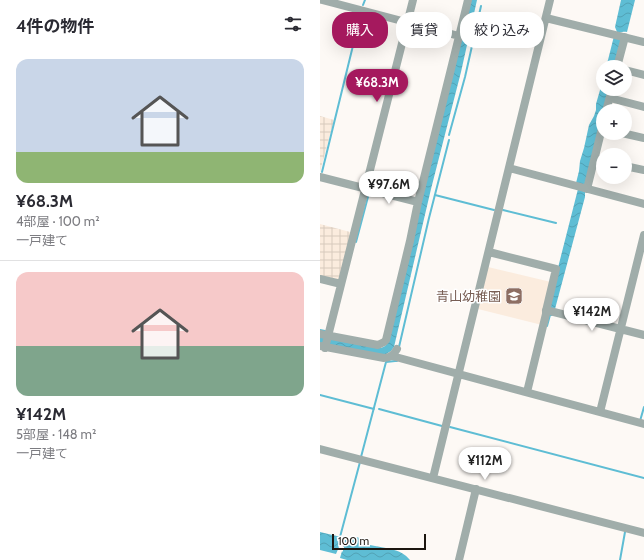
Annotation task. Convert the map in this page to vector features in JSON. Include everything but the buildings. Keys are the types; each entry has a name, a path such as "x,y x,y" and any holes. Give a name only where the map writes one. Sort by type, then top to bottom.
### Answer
{"street":[{"path":"326,0 396,19"},
{"path":"410,12 413,0"},
{"path":"320,334 328,337 378,345 384,342 468,0"},
{"path":"433,478 550,0"},
{"path":"546,18 644,42"},
{"path":"452,34 459,36"},
{"path":"619,60 625,37"},
{"path":"401,48 342,284 324,347 384,358 388,358 394,353 458,374 644,424"},
{"path":"632,72 644,75"},
{"path":"608,104 610,98 644,106"},
{"path":"632,135 644,138"},
{"path":"587,189 596,166"},
{"path":"632,167 644,170"},
{"path":"509,168 644,204"},
{"path":"320,177 418,202"},
{"path":"600,412 644,235"},
{"path":"489,252 556,269 527,392"},
{"path":"320,279 342,284"},
{"path":"546,310 644,335"},
{"path":"320,449 644,533"},
{"path":"459,560 476,490"}],"shaded area":[{"path":"320,116 334,120 320,172"},
{"path":"320,224 354,233 341,281 320,278"},
{"name":"青山幼稚園","path":"488,267 551,282 542,325 478,309"}],"water":[{"path":"471,0 477,0 474,12 468,12"},
{"path":"621,0 635,0 627,32 617,32 615,27"},
{"path":"614,36 622,38 617,60 608,60"},
{"path":"460,44 460,48 466,48 394,347 383,356 320,344 320,336 381,348 388,342 420,203"},
{"path":"598,96 608,96 605,104 596,104"},
{"path":"596,110 596,140 597,140 587,182 584,185 576,183 589,125"},
{"path":"578,189 585,192 585,197 555,309 548,307"},
{"path":"320,532 341,537 336,554 320,550"},
{"path":"356,537 367,540 370,545 402,553 410,560 347,560 340,558 342,551 343,552 342,549 344,548 343,546 345,540"}],"waterway":[{"path":"363,5 365,0"},
{"path":"449,135 465,77 481,6"},
{"path":"322,172 352,48"},
{"path":"399,347 449,140"},
{"path":"356,242 369,193"},
{"path":"435,195 494,210"},
{"path":"503,210 556,223"},
{"path":"547,326 550,315 552,315"},
{"path":"320,330 325,331"},
{"path":"361,457 386,362 397,361"},
{"path":"320,395 374,409"},
{"path":"640,421 644,407"},
{"path":"379,409 442,426"},
{"path":"450,427 644,478"},
{"path":"340,537 360,462"},
{"path":"620,560 625,532"}],"place":[{"name":"青山幼稚園","path":"514,296"}]}
